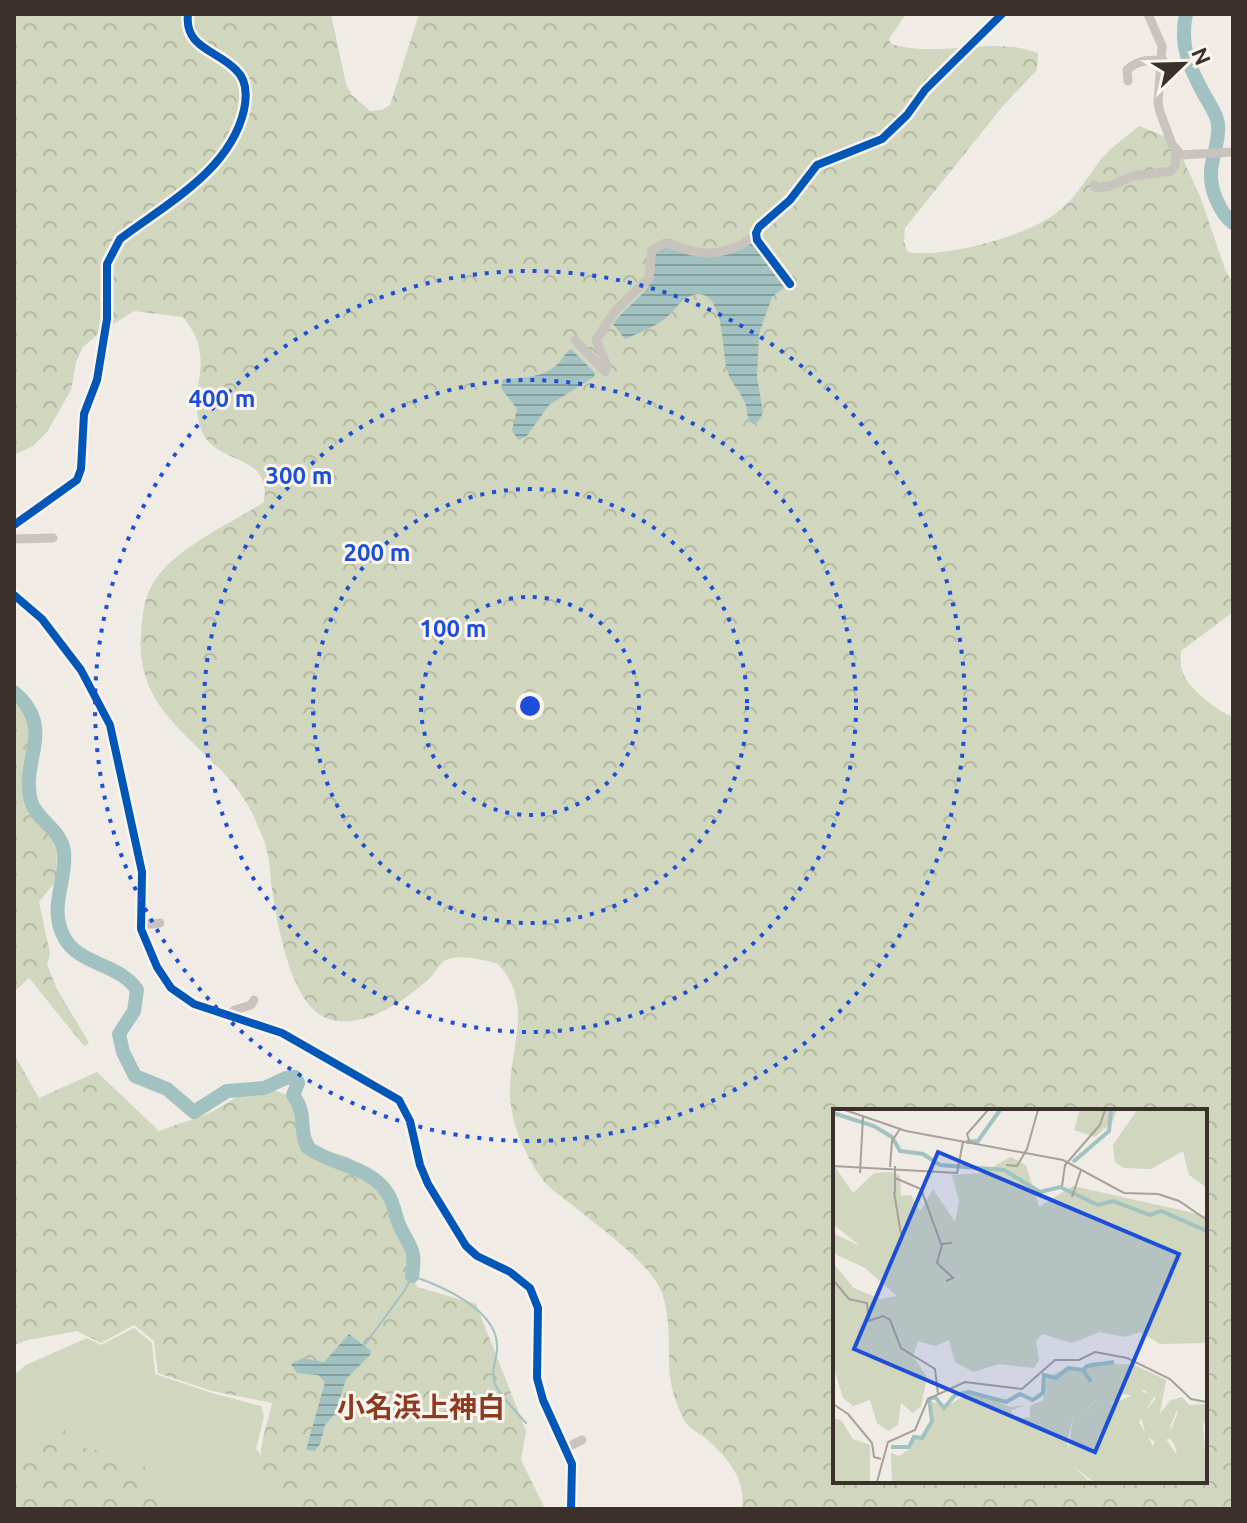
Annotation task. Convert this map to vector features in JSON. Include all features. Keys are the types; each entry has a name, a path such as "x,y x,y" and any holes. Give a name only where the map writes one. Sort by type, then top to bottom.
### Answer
{"street":[{"path":"14,525 62,493 77,480 81,469 84,414 97,380 107,319 107,264 112,250 120,239 206,174 221,159 239,130 246,96 244,82 237,71 194,40 188,29 188,14"},
{"path":"790,284 757,240 759,227 790,200 817,165 882,139 907,115 933,82 1002,14"},
{"path":"1094,185 1097,188 1110,186 1133,176 1171,171 1175,166 1176,152 1158,103 1162,46 1148,14"},
{"path":"1128,81 1127,70 1135,64 1163,60"},
{"path":"1176,152 1181,155 1233,152"},
{"path":"575,340 605,372 607,366 596,340 614,312 649,278 652,250 665,243 699,253 723,251 756,235"},
{"path":"14,539 53,538"},
{"path":"14,595 42,619 81,670 110,725 142,872 141,925 146,944 171,988 194,1004 282,1033 390,1094 405,1108 428,1184 456,1231 477,1256 510,1272 530,1288 538,1308 539,1389 572,1464 571,1509"},
{"path":"141,925 160,923"},
{"path":"228,1015 251,1005 254,1000"},
{"path":"566,1448 582,1440"}],"green space":[{"path":"14,14 331,14 346,84 352,95 370,111 382,110 390,105 419,14 906,14 889,39 891,44 928,49 1002,46 1038,53 1037,70 1003,106 905,228 904,242 908,252 963,249 1005,238 1042,222 1068,202 1102,158 1139,126 1174,140 1200,196 1233,284 1233,612 1181,651 1181,668 1196,691 1233,717 1233,1509 742,1509 741,1488 734,1469 713,1445 687,1424 677,1403 670,1377 667,1312 660,1288 625,1248 546,1184 524,1148 513,1118 510,1097 518,1028 516,996 498,964 464,957 444,961 429,979 395,1005 367,1018 339,1021 326,1018 314,1010 304,997 288,961 278,922 267,852 255,819 224,773 166,714 152,692 143,666 141,635 145,604 156,579 198,541 264,502 260,474 218,449 208,441 201,429 197,414 199,347 183,317 134,311 99,333 83,347 76,362 71,390 47,432 33,446 14,455"},
{"path":"14,702 39,729 33,764 36,811 57,846 56,881 39,902 50,954 47,965 57,989 89,1043 84,1046 29,978 14,992"},
{"path":"14,1054 39,1098 97,1072 159,1131 210,1113 242,1094 265,1087 293,1097 317,1149 349,1157 389,1191 417,1287 476,1304 526,1431 521,1460 545,1509 291,1509 270,1487 261,1467 262,1446 272,1403 212,1391 158,1373 154,1341 134,1325 101,1343 77,1331 14,1345"},
{"path":"134,1328 152,1343 155,1374 261,1406 264,1416 256,1449 276,1473 296,1509 14,1509 14,1375 26,1365 87,1338 101,1345"},
{"path":"63,1415 66,1438 84,1448 131,1456 153,1474 177,1509 14,1509 14,1471 36,1439 47,1416"}],"water":[{"path":"753,241 788,285 772,297 759,334 757,377 763,413 753,424 727,370 719,319 708,298 699,294 686,298 659,323 625,339 613,324 649,285 655,267 654,255 663,246 693,255"},
{"path":"571,349 595,373 594,377 549,405 526,437 518,440 512,430 517,409 501,388 503,379 546,372"},
{"path":"349,1334 371,1351 370,1355 346,1379 335,1414 325,1425 320,1444 315,1451 306,1450 325,1382 318,1375 297,1373 291,1364 303,1358 324,1362"}],"waterway":[{"path":"1186,14 1184,37 1187,57 1218,124 1211,167 1212,187 1220,207 1233,223"},
{"path":"14,692 27,706 33,719 31,801 59,838 64,852 58,905 64,937 79,953 121,975 137,990 134,1011 119,1034 123,1052 135,1076 167,1089 194,1112 227,1091 264,1088 295,1077 298,1083 293,1095 302,1115 307,1147 361,1171 380,1184 390,1198 412,1251 412,1276"},
{"path":"363,1347 412,1276 437,1286 466,1301 488,1322 495,1334 497,1348 493,1370 495,1384 526,1423"}],"cycle path":[{"path":"14,525 77,480 81,469 84,414 97,380 107,319 107,264 120,239 194,184 211,168 237,132 246,94 242,78 228,63 196,41 188,25 188,14"},
{"path":"790,284 757,240 759,227 790,200 817,165 882,139 907,115 925,90 1002,14"},
{"path":"14,595 42,619 81,670 110,725 142,872 141,929 157,967 171,988 194,1004 282,1033 399,1100 410,1121 420,1165 428,1184 466,1246 477,1256 510,1272 530,1288 538,1308 537,1378 543,1400 572,1464 571,1509"}],"district":[{"name":"小名浜上神白","path":"421,1407"}]}
